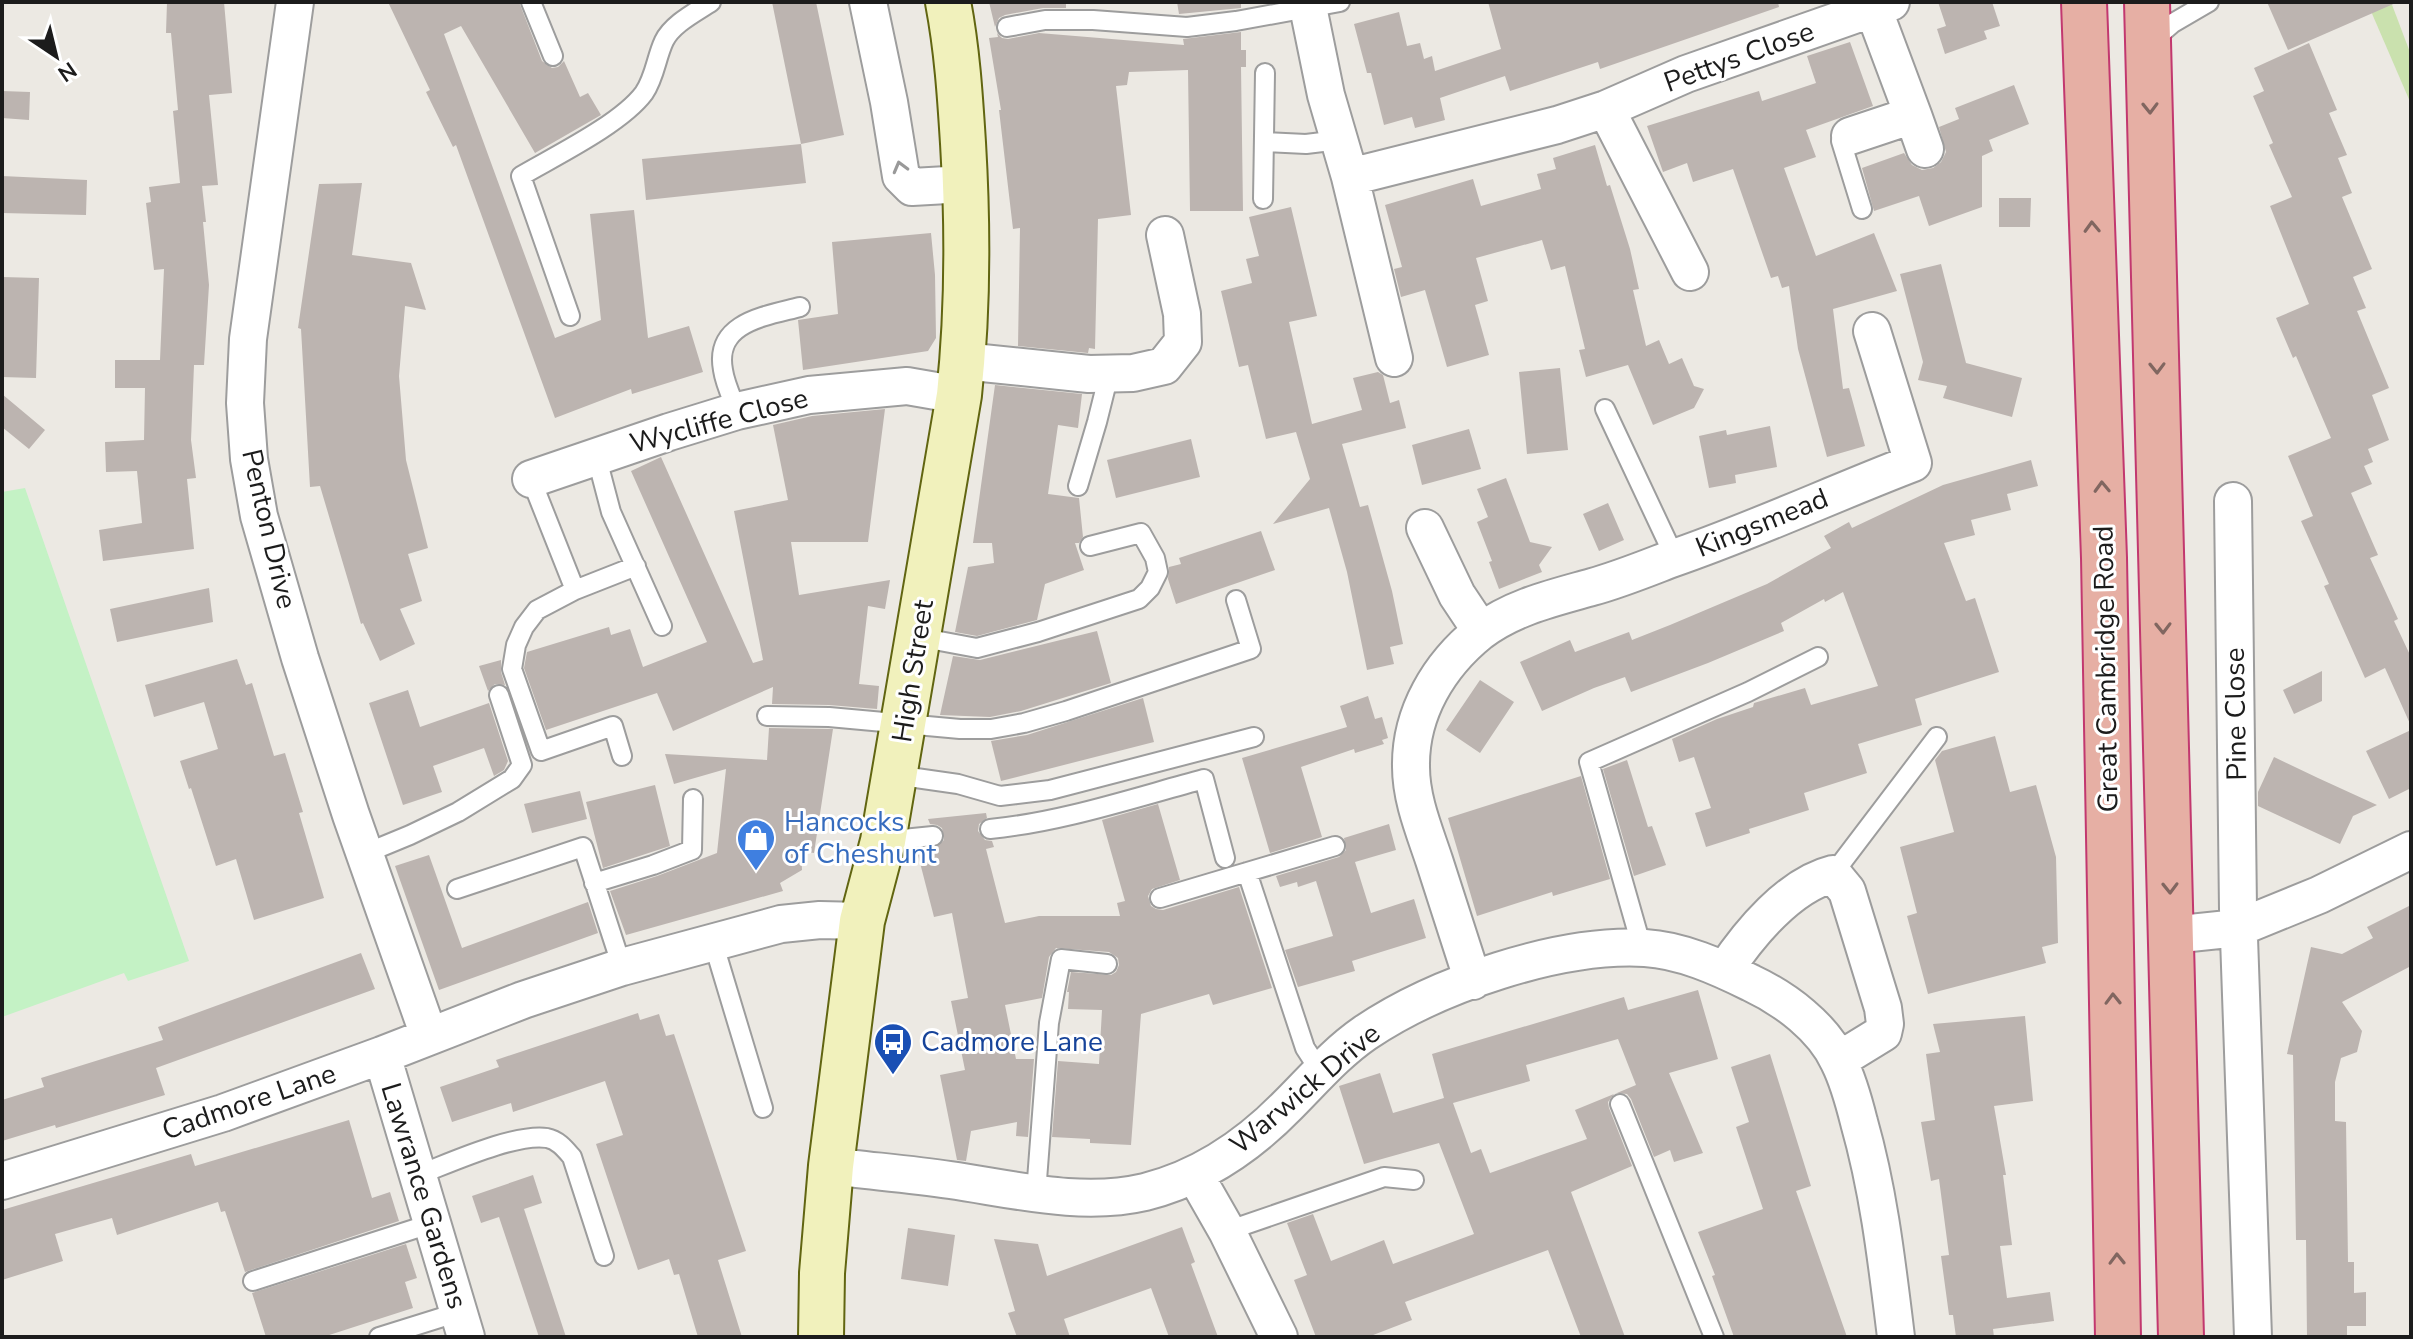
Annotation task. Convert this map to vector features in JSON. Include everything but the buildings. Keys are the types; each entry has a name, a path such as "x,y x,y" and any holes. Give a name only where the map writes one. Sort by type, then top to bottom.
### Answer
{"highway":[{"name":"Great Cambridge Road","path":"2084,2 2104,558 2118,1337"},
{"name":"Great Cambridge Road","path":"2148,23 2181,1337"}],"main road":[{"name":"High Street","path":"821,1337 822,1273 831,1166 862,921 883,841 961,378 965,184 960,91 948,2"}],"street":[{"name":"Penton Drive","path":"295,2 248,339 245,403 249,459 259,516 300,658 364,854 429,1036"},
{"path":"868,2 901,176 912,187 965,184"},
{"path":"1318,4 1326,95 1350,177 1394,358"},
{"name":"Pettys Close","path":"1350,177 1557,125 1606,109 1686,74 1882,5 1925,149"},
{"path":"1606,109 1690,272"},
{"path":"1850,136 1913,115"},
{"name":"Wycliffe Close","path":"531,479 596,455 737,411 809,395 961,378 1133,373 1164,366 1183,342 1182,314 1165,235"},
{"name":"Kingsmead","path":"1473,981 1413,789 1411,766 1416,724 1433,683 1481,631 1516,612 1553,596 1592,587 1675,558 1913,463 1872,331"},
{"name":"Pine Close","path":"2233,501 2238,928 2253,1337"},
{"path":"1425,528 1457,595 1481,631"},
{"path":"2171,935 2238,928 2319,895 2411,850"},
{"path":"1725,970 1745,941 1777,908 1819,878 1833,874 1847,891 1883,1008 1885,1024 1883,1033 1839,1060"},
{"name":"Cadmore Lane","path":"2,1181 223,1113 523,1000 622,967 781,924 820,920 862,921"},
{"name":"Warwick Drive","path":"831,1166 1084,1198 1146,1192 1195,1175 1259,1131 1346,1047 1412,1005 1520,964 1568,953 1609,948 1673,952 1725,970 1768,991 1809,1023 1839,1060 1856,1110 1878,1198 1896,1337"},
{"name":"Lawrance Gardens","path":"382,1055 463,1324"},
{"path":"1195,1175 1227,1231 1279,1337"}],"lane":[{"path":"531,2 553,56"},
{"path":"570,316 521,176 611,122 629,107 643,94 653,76 665,38 711,2"},
{"path":"2148,23 2173,23 2209,2"},
{"path":"1007,27 1045,20 1093,20 1187,27 1236,21 1318,4"},
{"path":"1263,199 1265,73"},
{"path":"1850,136 1841,141 1862,209"},
{"path":"1265,142 1306,144 1339,140"},
{"path":"737,411 722,369 725,343 733,331 746,323 800,307"},
{"path":"1078,486 1109,374"},
{"path":"1605,409 1675,558"},
{"path":"596,455 611,512 662,626"},
{"path":"531,479 575,590"},
{"path":"918,637 977,648 1125,605 1139,599 1150,588 1158,572 1155,558 1141,533 1090,546"},
{"path":"622,756 613,726 541,751 512,669 516,645 524,627 537,610 575,590 636,566"},
{"path":"767,716 829,717 960,729 991,729 1024,723 1251,649 1236,600"},
{"path":"1642,948 1589,762 1734,699 1818,657"},
{"path":"364,854 458,812 512,779 522,765 499,695"},
{"path":"895,775 958,784 1000,796 1022,794 1050,790 1254,737"},
{"path":"1833,874 1937,737"},
{"path":"990,829 1053,819 1204,779 1225,858"},
{"path":"594,883 692,850 693,799"},
{"path":"883,841 933,836"},
{"path":"1160,898 1335,846"},
{"path":"457,889 583,847 622,967"},
{"path":"1247,872 1305,1048 1320,1071"},
{"path":"713,942 763,1108"},
{"path":"1036,1193 1049,1023 1061,959 1107,964"},
{"path":"1620,1104 1714,1337"},
{"path":"418,1175 526,1138 550,1138 572,1157 604,1256"},
{"path":"1227,1231 1384,1177 1414,1180"},
{"path":"253,1281 433,1223"},
{"path":"379,1337 463,1324"}],"green space":[{"path":"2367,2 2391,2 2411,55 2411,104"},
{"path":"25,488 189,961 128,981 124,973 2,1017 2,492"}],"place":[{"name":"Hancocks of Cheshunt","path":"756,872"},
{"name":"Cadmore Lane","path":"893,1076"}]}
